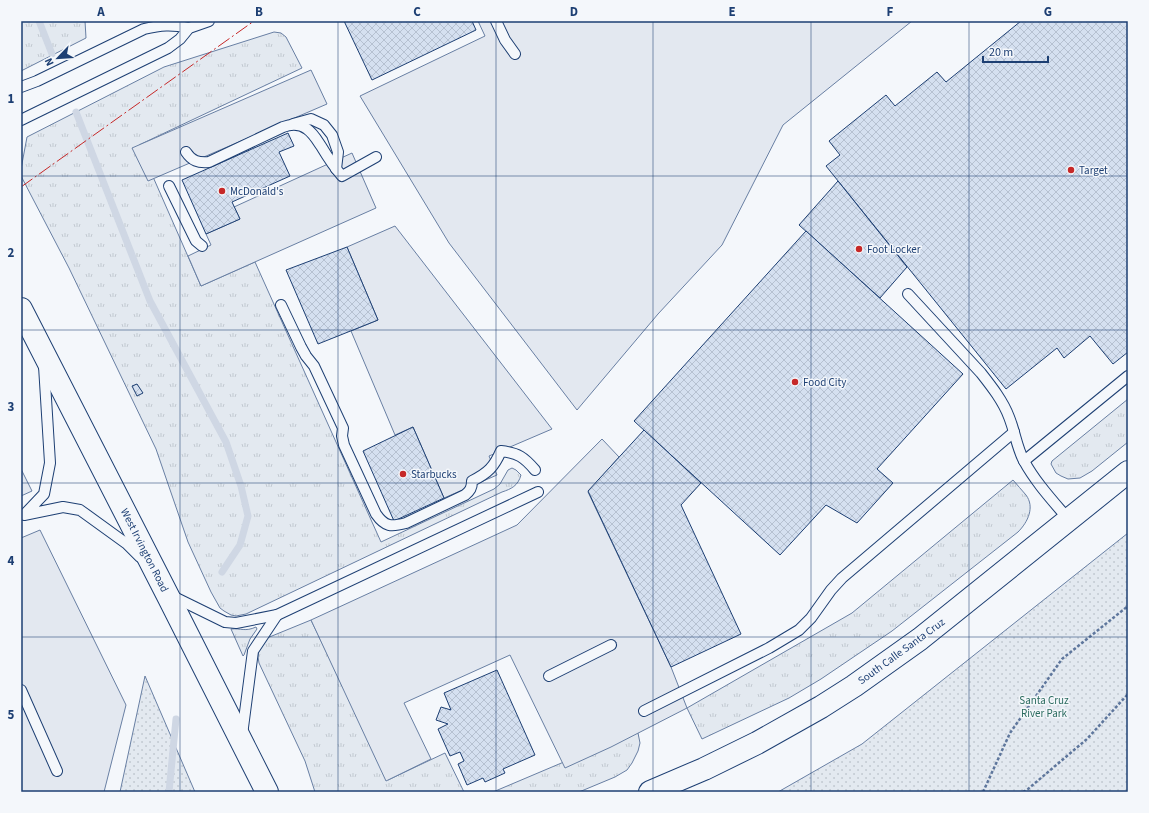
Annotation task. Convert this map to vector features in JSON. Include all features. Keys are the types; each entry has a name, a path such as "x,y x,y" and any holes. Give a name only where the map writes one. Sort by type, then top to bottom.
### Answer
{"street":[{"name":"West Irvington Road","path":"21,309 267,792"},
{"name":"South Calle Santa Cruz","path":"650,792 750,747 814,711 854,686 920,639 1128,472"}],"lane":[{"path":"21,87 144,29 159,25 175,25 188,28 209,21"},
{"path":"496,21 505,40 516,54"},
{"path":"21,120 168,48 180,39 188,28"},
{"path":"186,152 195,161 202,163 209,162 283,127 311,119 324,125 332,135 338,152 339,173"},
{"path":"290,125 301,126 308,129 339,173"},
{"path":"339,173 376,157"},
{"path":"169,186 196,241 202,246"},
{"path":"908,294 986,379 1008,415 1018,447 1024,460 1038,483 1069,520"},
{"path":"281,306 303,352 314,366 343,428 342,436 344,445 376,514 381,521 389,525 397,526 465,495 469,492 472,486 472,481 489,472 497,462 501,451 521,456 535,470"},
{"path":"22,515 44,494 50,463 43,352"},
{"path":"1024,460 1128,376"},
{"path":"644,711 769,648 799,630 811,618 831,590 842,578 1014,432"},
{"path":"22,515 63,507 80,510 127,544 161,583 170,596 225,622 236,623 277,615 538,492"},
{"path":"241,741 253,651 277,615"},
{"path":"549,676 611,645"},
{"path":"21,690 57,771"}],"path":[{"path":"983,792 1010,733 1062,659 1128,606"},
{"path":"1023,792 1028,790 1086,739 1128,694"}],"green space":[{"path":"21,21 85,21 86,38 21,71"},
{"path":"274,32 281,33 286,37 302,68 139,145 201,286 255,262 381,542 494,489 500,484 508,470 512,468 521,475 516,484 508,490 246,614 236,616 231,615 220,608 211,592 188,542 156,449 69,268 21,176 21,169 27,137 164,67"},
{"path":"1128,399 1128,442 1092,471 1080,478 1068,479 1056,473 1051,464 1052,461"},
{"path":"1013,480 1026,495 1030,504 1029,514 1025,524 1018,532 892,631 821,679 789,698 702,739 687,708 852,613"},
{"name":"Santa Cruz River Park","path":"1128,533 1128,792 778,792 862,744"},
{"path":"311,620 388,780 445,753 464,792 315,792 305,761 259,663 258,657 259,648 267,638"},
{"path":"256,627 257,629 250,639 243,656 231,629 246,630"},
{"path":"606,670 638,733 640,743 638,751 627,770 615,777 579,792 493,792 611,742"},
{"path":"145,676 195,792 120,792"}],"shaded area":[{"path":"478,21 912,21 783,125 722,245 658,314 577,410 449,243 360,96 485,36"},
{"path":"311,70 327,104 148,181 132,148"},
{"path":"352,153 376,208 201,286 188,256 211,245 206,234 240,219 234,207"},
{"path":"395,226 552,429 489,456 497,475 444,498 413,427 395,435 351,331 378,320 347,247"},
{"path":"602,439 619,457 588,492 671,667 687,708 611,747 565,768 510,655 404,703 431,759 386,781 311,620 517,525"},
{"path":"21,469 32,491 21,496"},
{"path":"40,530 126,705 104,792 21,792 21,538"}],"building":[{"path":"344,21 472,21 476,30 372,80"},
{"path":"1021,21 1128,21 1128,352 1113,364 1090,336 1064,358 1057,348 1006,389 826,166 840,155 829,141 886,95 895,106 937,72 946,82"},
{"name":"McDonald's","path":"288,133 294,146 279,152 290,176 232,202 240,219 206,234 182,180"},
{"name":"Foot Locker","path":"838,181 907,267 880,298 799,225"},
{"path":"806,231 963,374 877,469 893,483 857,523 826,505 780,555 634,421"},
{"path":"347,247 378,320 318,344 286,270"},
{"path":"137,384 143,393 137,396 132,386"},
{"name":"Starbucks","path":"413,427 444,498 394,521 363,451"},
{"path":"644,430 701,483 681,505 741,634 671,667 588,491"},
{"path":"497,670 535,755 503,769 505,773 485,782 483,778 467,785 458,764 464,761 460,752 450,756 438,729 448,724 436,720 441,707 451,710 444,693"}],"waterway":[{"path":"39,21 52,54"},
{"path":"76,112 150,301 226,442 241,486 248,516 240,545 222,572"},
{"path":"169,792 176,719"}],"power":[{"path":"21,187 254,21"}],"place":[{"name":"Target","path":"1071,170"},
{"name":"McDonald's","path":"222,191"},
{"name":"Foot Locker","path":"859,249"},
{"name":"Food City","path":"795,382"},
{"name":"Starbucks","path":"403,474"}]}
